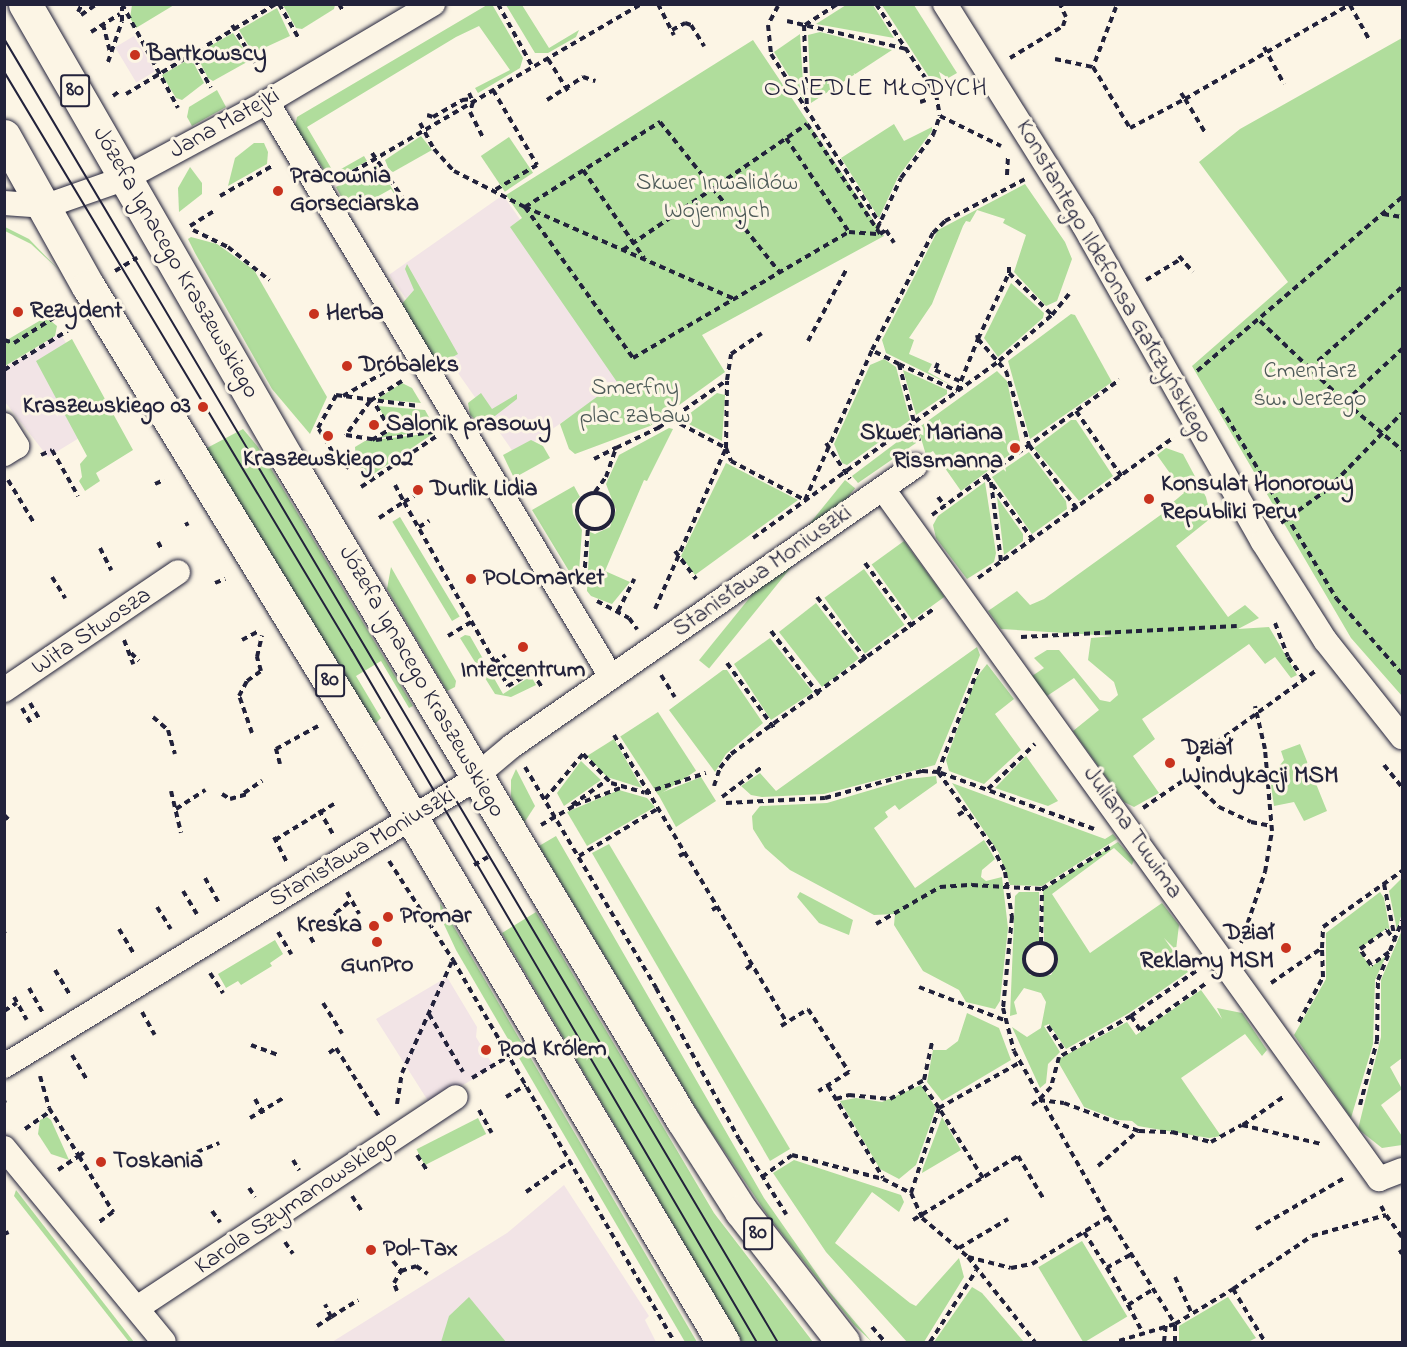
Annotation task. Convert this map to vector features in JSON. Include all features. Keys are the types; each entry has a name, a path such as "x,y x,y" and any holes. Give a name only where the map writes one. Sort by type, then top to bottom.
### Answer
{"main road":[{"name":"Józefa Ignacego Kraszewskiego","path":"25,4 476,778 741,1211 853,1330"},
{"name":"80","path":"4,136 46,206 88,286 411,819 723,1342"}],"street":[{"name":"Jana Matejki","path":"4,203 46,206 126,178 267,102 396,14 433,4"},
{"name":"Konstantego Ildefonsa Gałczyńskiego","path":"945,4 1083,224 1263,542 1326,640 1402,737"},
{"path":"267,102 575,598 611,677"},
{"path":"4,425 18,446 5,464"},
{"name":"Stanisława Moniuszki","path":"4,1066 476,778 512,746 915,466"},
{"name":"Juliana Tuwima","path":"883,489 920,524 999,646 1379,1179 1402,1170"},
{"name":"Wita Stwosza","path":"17,697 178,572"},
{"name":"Karola Szymanowskiego","path":"138,1308 456,1097"},
{"path":"4,1148 164,1342"}],"path":[{"path":"82,4 79,13 97,4"},
{"path":"126,94 233,27 278,4 298,38"},
{"path":"339,4 343,11"},
{"path":"498,4 533,68"},
{"path":"658,4 674,35"},
{"path":"804,25 837,4"},
{"path":"876,4 936,94 940,116 933,135 898,183 879,231"},
{"path":"1004,62 1063,26 1066,17 1060,4"},
{"path":"108,62 122,21 120,14 123,5"},
{"path":"123,5 178,108"},
{"path":"339,180 640,5"},
{"path":"1055,59 1093,67 1130,128 1350,5 1368,38"},
{"path":"778,6 768,25 771,54 880,224"},
{"path":"1093,67 1116,7"},
{"path":"91,32 120,14"},
{"path":"787,21 906,49"},
{"path":"672,30 685,23 691,25 704,46"},
{"path":"103,24 110,54"},
{"path":"804,25 807,111"},
{"path":"233,27 255,62"},
{"path":"587,27 592,33"},
{"path":"1264,47 1284,84"},
{"path":"191,52 211,88"},
{"path":"548,59 566,90"},
{"path":"547,100 566,90 583,77 595,81"},
{"path":"493,90 537,165 493,191"},
{"path":"469,93 473,101 470,112 483,138"},
{"path":"1181,93 1205,132"},
{"path":"427,115 433,117 462,100 473,101"},
{"path":"920,102 926,100"},
{"path":"940,116 1008,150 1007,175"},
{"path":"525,207 660,122 780,273"},
{"path":"420,123 434,149 454,171 525,207 736,300"},
{"path":"622,250 807,124 879,231"},
{"path":"786,138 849,232"},
{"path":"372,153 413,213"},
{"path":"220,196 283,160"},
{"path":"583,170 645,260"},
{"path":"805,500 859,376 937,227 1030,176"},
{"path":"1192,375 1260,321 1402,197"},
{"path":"525,207 633,358 849,232 885,230 894,243"},
{"path":"214,211 185,229 228,248 269,280"},
{"path":"1383,214 1402,217"},
{"path":"109,274 144,253"},
{"path":"1139,285 1180,257 1193,272"},
{"path":"957,391 977,337 1009,273 1009,267"},
{"path":"808,341 846,270"},
{"path":"1009,273 1052,315"},
{"path":"1310,368 1402,287"},
{"path":"753,538 999,361 1052,315 1070,294"},
{"path":"4,340 14,343 70,307"},
{"path":"1260,321 1345,402 1402,450"},
{"path":"4,370 81,323"},
{"path":"762,333 731,354 727,380 726,448 731,461 805,500"},
{"path":"977,337 999,361 1029,445 1076,508"},
{"path":"1345,402 1402,349"},
{"path":"872,350 957,391"},
{"path":"343,396 402,362"},
{"path":"938,363 935,370 960,381"},
{"path":"899,364 914,423"},
{"path":"1198,370 1204,380"},
{"path":"361,487 445,431 372,440 346,435 372,402 403,380"},
{"path":"594,459 671,419 727,380"},
{"path":"920,524 1119,380"},
{"path":"349,468 338,462 318,428 336,395 372,402 424,407"},
{"path":"1216,399 1336,598 1402,674"},
{"path":"372,402 390,429 372,440"},
{"path":"1076,411 1121,476"},
{"path":"1277,525 1327,490 1402,413"},
{"path":"671,419 726,448"},
{"path":"974,581 1167,442"},
{"path":"826,443 827,448 843,469"},
{"path":"595,492 606,495 614,510 609,523 596,530 579,523 576,509 583,498 595,492 606,477 616,448"},
{"path":"655,609 707,485 726,448"},
{"path":"36,458 52,450 78,496"},
{"path":"5,464 34,523"},
{"path":"986,476 1032,540"},
{"path":"156,484 164,480"},
{"path":"991,482 1001,562"},
{"path":"395,485 508,686 532,672 543,689"},
{"path":"379,518 414,496"},
{"path":"938,497 945,506"},
{"path":"419,527 429,521"},
{"path":"588,528 575,598 618,611 629,618"},
{"path":"100,548 111,570"},
{"path":"675,551 676,557 696,579"},
{"path":"865,563 912,626"},
{"path":"52,577 65,598"},
{"path":"215,583 225,579"},
{"path":"618,611 634,579"},
{"path":"817,597 866,660"},
{"path":"714,786 720,768 731,754 866,660 940,604"},
{"path":"448,636 473,621"},
{"path":"1275,623 1288,657 1304,679"},
{"path":"938,772 975,673 999,646 1022,636 1236,626"},
{"path":"242,640 259,631"},
{"path":"771,631 818,694"},
{"path":"252,733 239,696 247,681 261,670 257,657 262,636"},
{"path":"123,638 133,664"},
{"path":"130,652 139,661"},
{"path":"494,663 506,656"},
{"path":"727,663 772,727"},
{"path":"1140,810 1196,772 1199,755 1258,710 1314,672"},
{"path":"17,697 40,720"},
{"path":"17,697 32,725"},
{"path":"1230,972 1265,872 1272,826 1258,710 1255,705"},
{"path":"153,717 168,730 175,754"},
{"path":"280,764 276,749 318,726"},
{"path":"614,735 687,852 787,1023"},
{"path":"1194,748 1199,755"},
{"path":"545,799 585,753 607,780 623,787 651,793 706,773"},
{"path":"988,789 1022,754"},
{"path":"521,760 579,856 762,1177 788,1217"},
{"path":"1384,765 1402,787"},
{"path":"722,797 762,767"},
{"path":"726,803 825,798 922,771 938,772 1096,830"},
{"path":"938,772 992,846 1009,888 1012,916 1004,969 1004,1020 1019,1063 1130,1255 1175,1324 1175,1342"},
{"path":"1188,777 1219,807 1251,822 1272,826"},
{"path":"417,900 554,817 607,780"},
{"path":"222,794 230,799 246,793 261,781"},
{"path":"554,817 623,787"},
{"path":"176,809 205,790"},
{"path":"171,791 182,833"},
{"path":"286,861 274,839 337,802"},
{"path":"579,856 659,808"},
{"path":"958,815 966,810"},
{"path":"320,811 333,834"},
{"path":"4,815 8,819"},
{"path":"876,924 940,887 1042,889 1120,841"},
{"path":"680,856 687,852"},
{"path":"387,857 417,900 453,960 674,1342"},
{"path":"1323,927 1402,871"},
{"path":"205,878 219,903"},
{"path":"1384,884 1396,942"},
{"path":"1041,944 1042,889"},
{"path":"183,891 197,914"},
{"path":"346,892 359,914"},
{"path":"334,932 330,925 336,913 351,900"},
{"path":"712,910 719,906"},
{"path":"157,907 171,929"},
{"path":"300,919 314,943"},
{"path":"1358,1117 1377,1041 1378,980 1396,942 1402,921"},
{"path":"1266,987 1322,948 1323,927 1319,922"},
{"path":"119,929 134,954"},
{"path":"1391,950 1371,965 1360,950 1387,930 1396,942"},
{"path":"278,932 291,954"},
{"path":"1041,944 1054,952 1056,962 1051,970 1037,975 1025,965 1025,954 1031,946 1041,944"},
{"path":"396,1113 402,1073 453,960"},
{"path":"1290,963 1294,967"},
{"path":"746,969 753,964"},
{"path":"1032,1105 1040,1100 1051,1087 1056,1060 1065,1052 1131,1016 1195,969 1210,990"},
{"path":"56,970 70,996"},
{"path":"210,973 223,993"},
{"path":"1131,1016 1140,1030 1205,984"},
{"path":"919,987 1004,1020"},
{"path":"29,988 43,1013"},
{"path":"14,997 28,1022"},
{"path":"4,1011 17,1003"},
{"path":"323,1003 342,1034"},
{"path":"781,1026 808,1009 849,1072 819,1091"},
{"path":"142,1012 155,1035"},
{"path":"429,1013 468,1080 509,1056"},
{"path":"1048,1026 1065,1052"},
{"path":"836,1099 849,1095 890,1099 921,1082 932,1042"},
{"path":"251,1045 279,1055"},
{"path":"329,1053 336,1048 382,1122"},
{"path":"71,1054 87,1080"},
{"path":"911,1193 939,1108 1019,1063"},
{"path":"39,1072 51,1111 113,1212 99,1223"},
{"path":"921,1082 983,1178"},
{"path":"506,1097 526,1085"},
{"path":"828,1086 883,1179"},
{"path":"1040,1100 1064,1103 1139,1131 1172,1132 1211,1142 1242,1125 1289,1092"},
{"path":"250,1118 263,1113 285,1097"},
{"path":"255,1099 263,1113"},
{"path":"25,1129 51,1111"},
{"path":"1242,1125 1331,1147"},
{"path":"1098,1166 1139,1131"},
{"path":"197,1152 219,1143"},
{"path":"58,1170 84,1152"},
{"path":"416,1152 428,1172"},
{"path":"762,1177 792,1155 883,1179 911,1193 922,1218 968,1257 976,1271 1035,1342"},
{"path":"913,1220 922,1218 1018,1156 1043,1198"},
{"path":"526,1192 570,1161"},
{"path":"1256,1229 1344,1179 1349,1172"},
{"path":"350,1192 361,1210"},
{"path":"1381,1206 1402,1237"},
{"path":"1114,1342 1142,1331 1166,1324 1175,1324 1233,1289 1312,1236 1386,1215"},
{"path":"968,1257 1021,1267 1108,1217"},
{"path":"959,1248 1008,1219"},
{"path":"1084,1232 1142,1331"},
{"path":"281,1236 293,1254"},
{"path":"1107,1268 1130,1255"},
{"path":"393,1261 401,1271"},
{"path":"397,1291 394,1283 401,1271 416,1266 428,1274"},
{"path":"930,1342 976,1271"},
{"path":"1175,1277 1192,1314"},
{"path":"1233,1289 1265,1342"},
{"path":"1128,1305 1152,1290"},
{"path":"317,1326 358,1300"},
{"path":"326,1304 331,1317"},
{"path":"1164,1342 1166,1324"},
{"path":"853,1330 885,1342"}],"shaded area":[{"path":"134,36 155,71 136,82 115,47"},
{"path":"503,195 629,375 515,455 389,275"},
{"path":"60,333 112,418 48,457 5,402 5,369"},
{"path":"447,977 477,1027 476,1037 494,1067 430,1104 376,1019"},
{"path":"564,1185 649,1316 645,1320 656,1342 332,1342 507,1233"}],"green space":[{"path":"132,4 174,5 136,28 130,18"},
{"path":"335,4 334,9 302,29 296,28 283,5"},
{"path":"487,5 493,6 523,58 520,68 478,93 475,88 510,70 479,26 456,37 307,127 334,173 364,156 367,161 339,177 328,176 295,126 297,117"},
{"path":"506,5 522,5 549,48 579,30 576,37 548,53 535,53"},
{"path":"846,5 873,5 894,38 816,24"},
{"path":"882,5 914,5 957,73 936,85"},
{"path":"277,8 290,36 253,53 239,30"},
{"path":"820,32 892,50 811,103 808,35"},
{"path":"233,33 248,56 247,62 213,81 208,78 196,54"},
{"path":"800,34 804,100 774,52"},
{"name":"Cmentarz św. Jerzego","path":"1402,38 1402,696 1351,638 1192,366 1288,282 1199,162 1240,129"},
{"name":"Skwer Inwalidów Wojennych","path":"753,40 884,236 702,335 725,372 650,426 575,454 569,449 560,424 617,382 510,227 522,218 506,195"},
{"path":"191,58 204,83 182,100 176,98 162,75"},
{"path":"217,90 226,107 192,126 187,117 189,107"},
{"path":"894,124 904,141 932,127 932,131 898,177 879,218 841,158"},
{"path":"421,136 432,150 393,172 389,170 385,160"},
{"path":"509,137 533,173 505,192 481,156"},
{"path":"254,143 264,143 268,152 267,164 228,186 235,158"},
{"path":"379,166 401,204 391,189 355,209 348,209 336,187"},
{"path":"190,167 202,183 202,194 179,212 178,188"},
{"path":"1025,184 1065,242 1072,259 1057,301 1046,306 1014,272 1026,235 1003,223 1005,219 977,210 970,222 966,221 963,226 932,304 909,338 914,340 909,354 932,364 928,372 953,386 886,353 882,340 938,230"},
{"path":"5,227 29,239 59,270 31,244 5,231"},
{"path":"191,237 217,244 254,270 327,397 310,434 272,389 195,253 188,239"},
{"path":"407,264 458,354 435,367 400,306 414,290 405,269"},
{"path":"1011,283 1044,313 1043,318 998,357 984,338"},
{"path":"1071,314 1075,315 1112,382 1030,439 1008,361"},
{"path":"46,317 57,326 55,336 5,366 5,336 7,340"},
{"path":"72,339 133,450 96,473 100,481 85,491 79,481 82,477 80,464 87,456 36,361"},
{"path":"884,359 896,367 910,420 847,465 842,463 834,444 870,365"},
{"path":"903,370 947,390 947,394 916,415"},
{"path":"997,371 1007,381 1021,446 961,491 933,451 926,455 918,428"},
{"path":"402,383 412,388 421,403 377,399"},
{"path":"481,393 492,409 517,394 517,399 491,419 476,420 470,415 468,403"},
{"path":"717,393 725,395 722,441 681,420"},
{"path":"378,406 425,410 436,430 379,438 392,430"},
{"path":"1071,420 1076,420 1113,476 1079,501 1034,448"},
{"path":"669,428 673,429 647,481 644,480 605,571 630,582 612,604 591,596 587,591 590,532 595,534 610,527 616,510 606,484 619,455"},
{"path":"243,429 258,447 413,706 409,708 381,661 356,676 381,718 373,726 205,449"},
{"path":"913,430 916,443 858,483 852,476"},
{"path":"434,433 366,479 356,461 355,447 365,441"},
{"path":"531,440 543,446 550,458 514,478 503,455"},
{"path":"1166,448 1183,454 1206,497 1211,518 1176,546 1228,617 1245,605 1259,618 1238,629 1269,627 1297,675 1291,678 1275,657 1265,664 1249,644 1142,719 1155,739 1133,756 1159,793 1134,807 1124,802 1073,731 1099,710 1074,678 1047,696 1032,676 1044,668 1034,658 1047,650 1059,650 1100,700 1110,702 1118,695 1114,682 1088,660 1091,638 1114,636 1001,629 988,611 1017,591 1030,605 1044,599 1173,506 1172,503 1184,493 1157,455"},
{"path":"1029,452 1066,501 1067,509 1032,534 992,477"},
{"path":"726,463 798,500 695,575 681,556"},
{"path":"845,480 855,488 709,668 699,660"},
{"path":"985,482 996,553 994,562 967,579 936,538 933,525 938,516"},
{"path":"574,486 580,497 572,504 573,514 582,530 578,586 532,510"},
{"path":"997,497 1023,534 1023,541 1004,555"},
{"path":"400,517 460,616 452,621 392,522"},
{"path":"904,541 945,597 912,620 872,565"},
{"path":"391,567 456,681 455,687 447,691 387,589"},
{"path":"864,569 905,625 865,654 824,598"},
{"path":"816,603 859,658 822,687 779,632"},
{"path":"465,635 470,636 503,694 531,676 536,685 511,697 495,694 460,638"},
{"path":"770,638 813,692 771,720 734,664"},
{"path":"977,647 980,655 935,765 824,794 762,797 751,795 741,786 760,773 776,791"},
{"path":"987,664 1014,699 995,714 1021,750 984,784 949,771 946,760 976,678"},
{"path":"723,670 727,670 763,723 726,754 715,772 669,710"},
{"path":"658,712 696,771 658,795 620,737"},
{"path":"614,739 642,788 607,777 587,756"},
{"path":"1300,744 1327,811 1304,821 1294,802 1274,806 1270,778 1284,760 1281,751"},
{"path":"1026,756 1058,801 1048,806 995,788"},
{"path":"581,761 601,780 564,806 557,793"},
{"path":"516,769 535,806 522,826 511,796 511,780"},
{"path":"936,776 937,783 899,810 895,805 885,812 888,817 874,828 915,888 984,840 995,859 982,870 981,877 986,881 1002,877 1008,928 1000,1001 995,1009 966,1002 959,990 923,971 894,925 895,914 874,915 790,870 765,848 753,829 752,816 760,806 827,803 908,779"},
{"path":"701,777 716,801 676,827 658,794"},
{"path":"952,783 1105,839 1113,834 1117,839 1042,886 1010,885 999,853"},
{"path":"619,790 647,798 655,807 587,846 567,812"},
{"path":"556,836 764,1198 829,1291 872,1342 854,1325 768,1216 700,1115 539,846"},
{"path":"1118,842 1134,860 1132,865 1114,848 1052,894 1090,953 1162,903 1179,925 1176,950 1164,938 1188,972 1129,1013 1066,1049 1049,1024 1044,1026 1060,1052 1048,1064 1046,1083 1040,1088 1012,1027 1027,1037 1041,1028 1046,1002 1041,993 1024,988 1014,1002 1017,1014 1010,1016 1015,896 1019,892 1039,892 1039,941 1027,946 1023,960 1030,975 1051,975 1058,963 1056,952 1044,941 1043,890"},
{"path":"609,844 790,1149 770,1161 592,853"},
{"path":"1402,878 1402,913 1397,930 1389,891"},
{"path":"800,892 853,920 849,935 819,923 797,897"},
{"path":"1380,892 1384,898 1390,932 1387,928 1358,950 1371,967 1386,956 1375,980 1373,1044 1351,1118 1294,1035 1326,979 1326,933"},
{"path":"440,903 697,1342 685,1342 456,950 441,918"},
{"path":"536,912 714,1213 813,1342 742,1342 502,933"},
{"path":"1402,930 1402,1058 1390,1067 1402,1089 1381,1105 1402,1136 1402,1145 1382,1148 1358,1129 1381,1037 1381,980"},
{"path":"275,940 283,954 270,963 272,966 241,985 238,981 226,988 218,974"},
{"path":"1201,990 1222,1019 1217,1008 1242,1013 1267,1050 1262,1056 1245,1034 1181,1078 1221,1136 1209,1138 1138,1126 1132,1121 1118,1120 1084,1107 1057,1060 1127,1022 1136,1035"},
{"path":"967,1013 999,1028 1011,1060 942,1101 927,1082 933,1050 946,1050 958,1041"},
{"path":"921,1085 936,1108 916,1165 899,1179 880,1169 840,1101 856,1098 882,1102"},
{"path":"47,1117 51,1120 69,1160 51,1154 38,1134 40,1120"},
{"path":"942,1117 961,1150 922,1173 923,1168"},
{"path":"478,1118 486,1134 425,1165 417,1149"},
{"path":"794,1160 901,1195 904,1202 899,1212 872,1192 835,1243 910,1303 916,1306 959,1258 964,1277 924,1342 907,1342 826,1252 773,1173"},
{"path":"16,1190 134,1342 129,1342 14,1196"},
{"path":"1082,1241 1127,1316 1083,1342 1038,1267"},
{"path":"972,1287 982,1293 1024,1342 934,1342"},
{"path":"469,1297 506,1342 441,1342 449,1316"},
{"path":"1228,1297 1256,1338 1248,1342 1179,1342 1179,1326"}],"tram line":[{"path":"4,38 778,1342"},
{"path":"4,71 352,650 757,1342"}],"place":[{"name":"Bartkowscy","path":"135,55"},
{"name":"Pracownia Gorseciarska","path":"278,191"},
{"name":"Rezydent","path":"18,312"},
{"name":"Herba","path":"314,314"},
{"name":"Dróbaleks","path":"347,366"},
{"name":"Kraszewskiego 03","path":"203,407"},
{"name":"Salonik prasowy","path":"374,425"},
{"name":"Kraszewskiego 02","path":"328,436"},
{"name":"Skwer Mariana Rissmanna","path":"1015,448"},
{"name":"Durlik Lidia","path":"418,490"},
{"name":"Konsulat Honorowy Republiki Peru","path":"1149,499"},
{"name":"POLOmarket","path":"471,579"},
{"name":"Intercentrum","path":"523,647"},
{"name":"Dział Windykacji MSM","path":"1170,763"},
{"name":"Promar","path":"388,917"},
{"name":"Kreska","path":"374,926"},
{"name":"GunPro","path":"377,942"},
{"name":"Dział Reklamy MSM","path":"1286,948"},
{"name":"Pod Królem","path":"486,1050"},
{"name":"Toskania","path":"101,1162"},
{"name":"Pol-Tax","path":"371,1250"}],"district":[{"name":"OSIEDLE MŁODYCH","path":"876,90"}],"park label":[{"name":"Smerfny plac zabaw","path":"635,403"}]}
